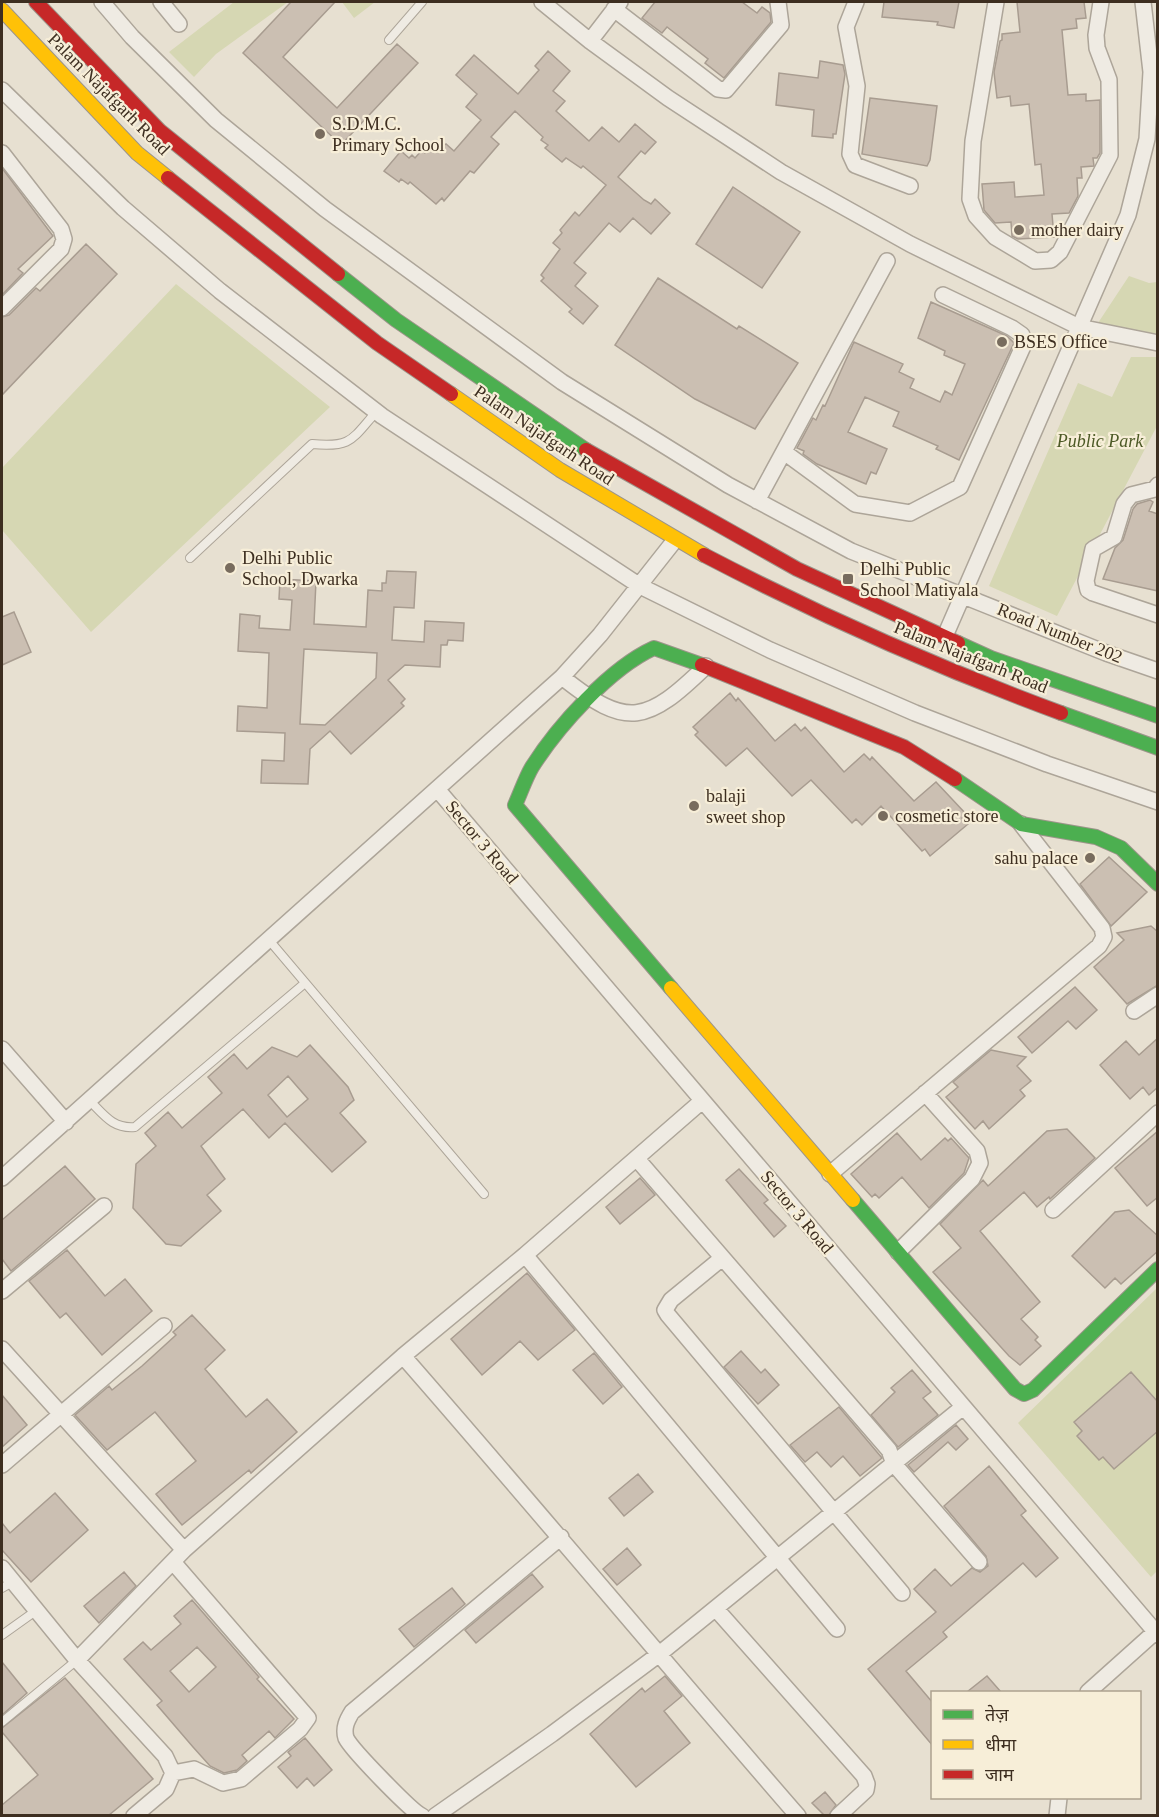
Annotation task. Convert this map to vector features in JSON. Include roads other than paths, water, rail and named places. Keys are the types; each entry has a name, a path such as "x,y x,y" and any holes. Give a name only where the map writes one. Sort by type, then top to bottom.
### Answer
{"main road":[{"name":"Palam Najafgarh Road","path":"36,2 160,131 396,320 577,445 797,569 991,658 1158,716"},
{"name":"Palam Najafgarh Road","path":"2,10 137,153 155,168 377,343 560,470 675,540 783,596 977,682 1158,748"},
{"path":"1158,884 1121,848 1096,837 1020,824 948,774 904,747 706,666 654,648 644,650 631,658 590,700 534,764 514,805 1015,1389 1024,1394 1033,1390 1158,1269"}],"street":[{"name":"Road Number 202","path":"102,2 132,37 216,120 325,209 562,382 758,501 851,551 1106,653 1158,670"},
{"path":"161,2 180,24"},
{"path":"542,2 590,41 668,98 781,172 910,244 1079,327 1158,343"},
{"path":"590,41 617,5 718,90 726,90 781,25 778,2"},
{"path":"856,2 846,27 857,87 850,154 855,165 910,186"},
{"path":"996,2 973,141 970,199 976,216 995,237 1035,261 1051,260 1060,252 1110,155 1109,80 1097,48 1096,35 1101,2"},
{"path":"945,636 1128,215 1147,139 1151,72 1143,2"},
{"path":"2,90 123,208 220,291 377,411 640,586 770,650 915,713 1047,764 1158,802"},
{"path":"2,153 61,229 64,239 61,249 2,308"},
{"path":"758,501 887,261"},
{"path":"784,452 855,504 910,513 960,487 1024,344 1022,335 1012,328 943,295"},
{"path":"1158,485 1155,489 1131,495 1124,504 1114,537 1094,549 1086,580 1088,590 1093,593 1158,615"},
{"path":"2,1178 562,677 640,586 675,540"},
{"path":"562,677 590,700 624,714 642,713 661,705 679,692 706,666"},
{"name":"Sector 3 Road","path":"437,789 1156,1634"},
{"path":"831,1173 1099,946 1104,937 1102,928 1020,824"},
{"path":"1134,1011 1158,995"},
{"path":"2,1049 66,1122"},
{"path":"898,1252 972,1179 980,1163 977,1151 925,1094"},
{"path":"77,1660 184,1550 403,1356 525,1256 702,1101"},
{"path":"1053,1210 1158,1113"},
{"path":"637,1159 721,1259 889,1450 894,1464 979,1562"},
{"path":"2,1291 104,1206"},
{"path":"525,1256 837,1629"},
{"path":"721,1259 671,1300 665,1310 902,1593"},
{"path":"2,1465 164,1326"},
{"path":"2,1349 184,1550"},
{"path":"403,1356 561,1536 658,1655 798,1815"},
{"path":"435,1815 534,1747 658,1655 963,1407"},
{"path":"422,1815 405,1802 356,1751 347,1739 345,1725 352,1712 561,1536"},
{"path":"173,1562 308,1718 300,1729 242,1779 223,1783 194,1770 173,1773"},
{"path":"2,1568 8,1585 37,1610 77,1660 165,1756 173,1773 166,1789 134,1815"},
{"path":"716,1610 864,1776 867,1784 866,1790 838,1815"},
{"path":"1089,1691 1156,1634"},
{"path":"1057,1815 1059,1799"}],"lane":[{"path":"389,40 422,2"},
{"path":"190,558 312,444 334,446 350,442 377,411"},
{"path":"269,940 484,1194"},
{"path":"90,1101 112,1124 122,1128 135,1127 305,983"},
{"path":"2,1635 37,1610"},
{"path":"2,1722 77,1660"}],"place":[{"name":"S.D.M.C. Primary School","path":"320,134"},
{"name":"mother dairy","path":"1019,230"},
{"name":"BSES Office","path":"1002,342"},
{"name":"Delhi Public School, Dwarka","path":"230,568"},
{"name":"Delhi Public School Matiyala","path":"848,579"},
{"name":"balaji sweet shop","path":"694,806"},
{"name":"cosmetic store","path":"883,816"},
{"name":"sahu palace","path":"1090,858"}],"park label":[{"name":"Public Park","path":"1100,441"}]}
